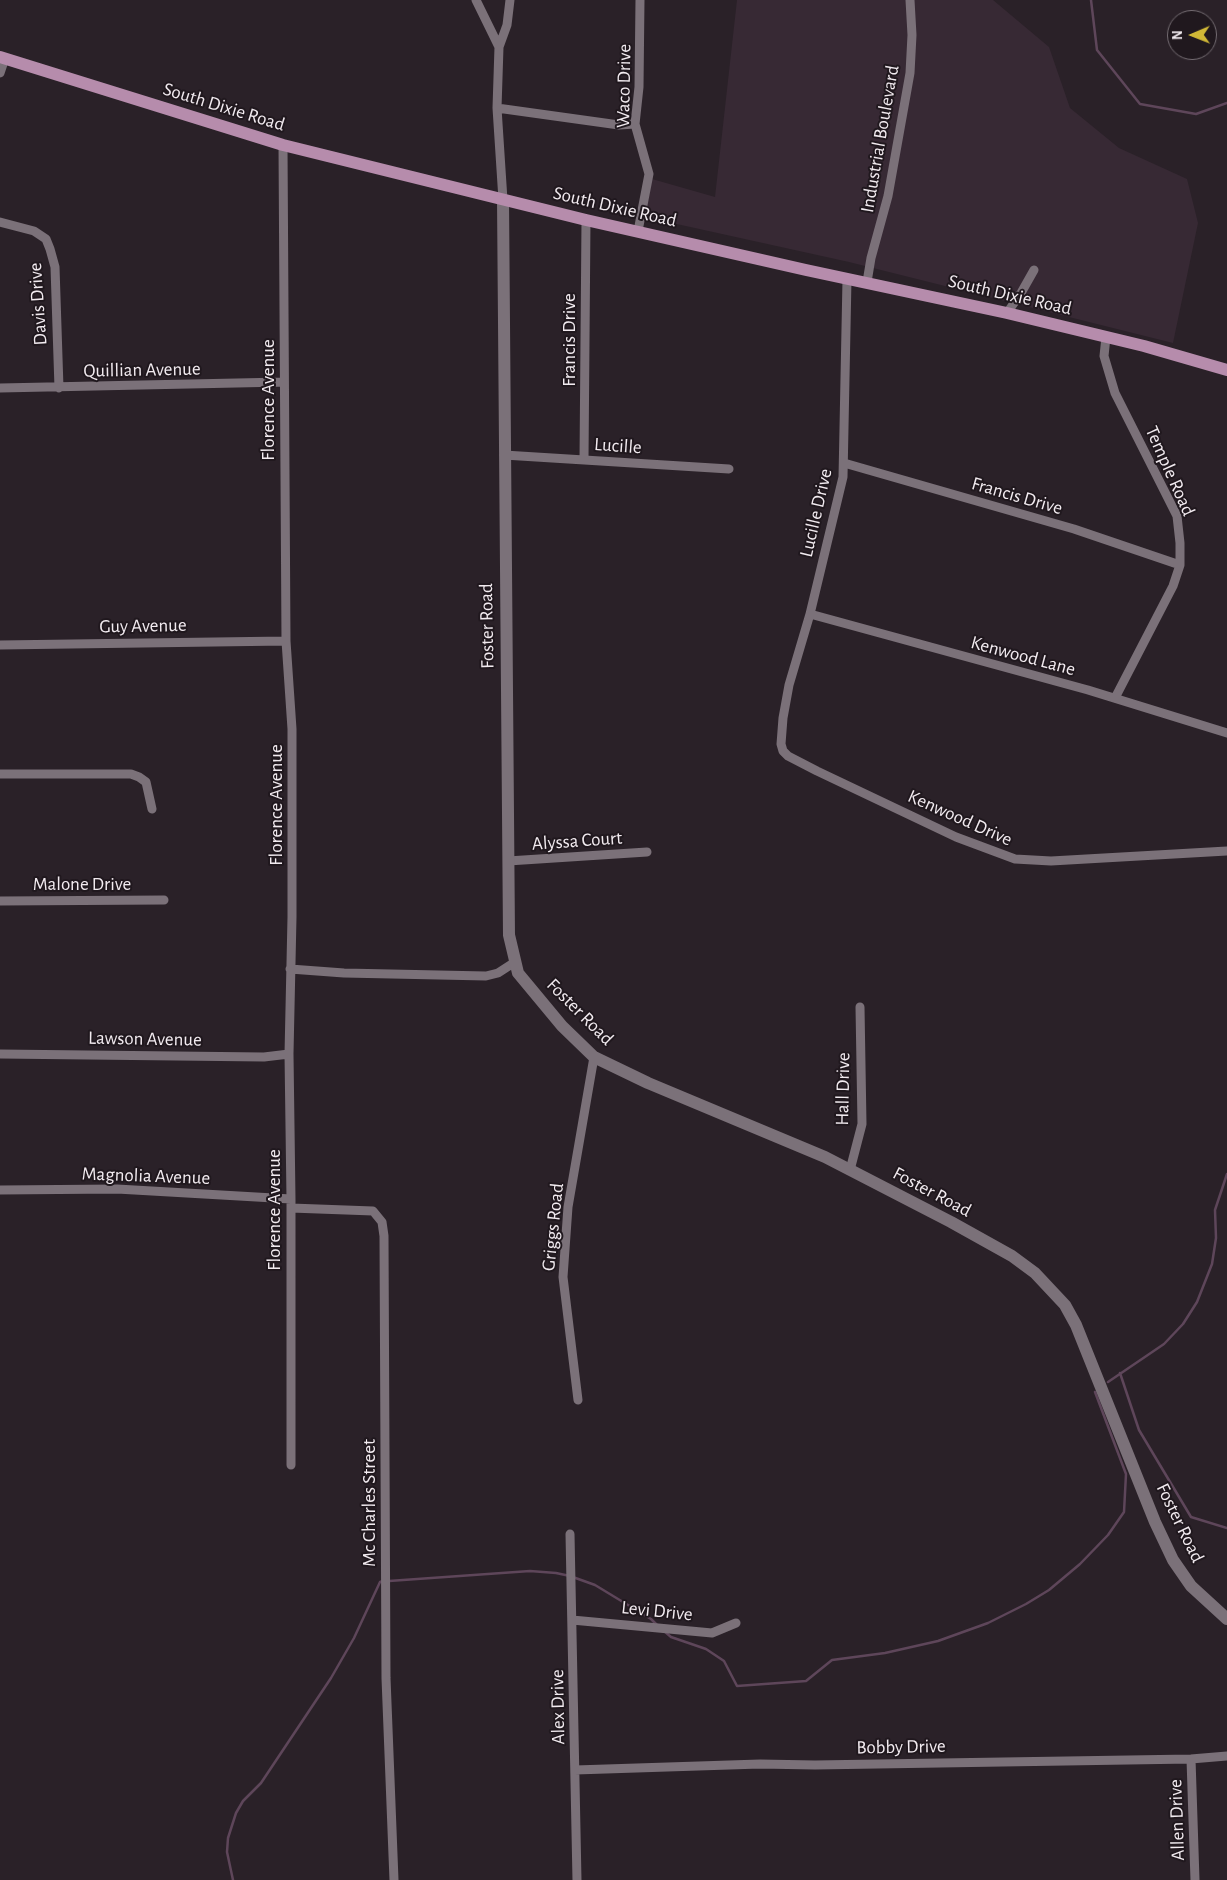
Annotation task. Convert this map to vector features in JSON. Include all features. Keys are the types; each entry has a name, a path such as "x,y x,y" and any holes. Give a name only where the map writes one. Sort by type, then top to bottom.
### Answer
{"main road":[{"name":"South Dixie Road","path":"2,58 283,145 586,220 1007,312 1144,346 1227,370"}],"street":[{"path":"476,0 499,47"},
{"path":"503,200 497,108 499,47 507,25 510,0"},
{"name":"Waco Drive","path":"638,231 649,174 635,124 639,87 640,0"},
{"name":"Industrial Boulevard","path":"867,282 871,258 888,196 910,73 912,35 910,0"},
{"path":"0,73 2,58"},
{"path":"497,108 619,125 635,124"},
{"name":"Florence Avenue","path":"283,145 286,641 292,729 292,917 289,1054 291,1465"},
{"name":"Foster Road","path":"503,200 509,935 518,973 562,1026 594,1057 648,1083 850,1170 951,1222 1012,1256 1035,1273 1065,1305 1076,1325 1155,1522 1173,1560 1191,1586 1227,1619"},
{"name":"Francis Drive","path":"584,460 586,220"},
{"name":"Davis Drive","path":"0,222 34,231 46,239 50,249 55,267 59,388"},
{"path":"1007,312 1021,294 1034,270"},
{"name":"Lucille Drive","path":"783,750 781,744 782,727 788,694 810,614 843,477 847,278"},
{"name":"Temple Road","path":"1106,337 1104,356 1115,392 1177,516 1180,543 1180,565 1173,586 1115,698"},
{"name":"Quillian Avenue","path":"0,388 284,382"},
{"name":"Lucille","path":"504,455 729,469"},
{"name":"Francis Drive","path":"844,463 1074,529 1180,565"},
{"name":"Kenwood Lane","path":"810,614 1115,698 1227,733"},
{"name":"Guy Avenue","path":"0,645 286,641"},
{"name":"Kenwood Drive","path":"783,750 788,756 817,771 956,837 1015,859 1051,861 1227,851"},
{"path":"0,774 131,774 146,782 152,810"},
{"name":"Alyssa Court","path":"508,861 647,852"},
{"name":"Malone Drive","path":"0,901 164,900"},
{"path":"290,969 344,973 486,976 498,973 515,962"},
{"name":"Hall Drive","path":"850,1170 862,1124 860,1007"},
{"name":"Lawson Avenue","path":"0,1054 264,1057 289,1054"},
{"name":"Griggs Road","path":"578,1400 563,1277 568,1207 594,1057"},
{"name":"Magnolia Avenue","path":"0,1190 117,1189 291,1204"},
{"name":"Mc Charles Street","path":"291,1204 373,1211 382,1222 384,1236 386,1678 394,1880"},
{"name":"Alex Drive","path":"570,1534 577,1880"},
{"name":"Levi Drive","path":"572,1620 712,1633 736,1622"},
{"name":"Bobby Drive","path":"575,1770 760,1764 815,1765 1191,1759 1227,1756"},
{"name":"Allen Drive","path":"1191,1759 1195,1880"}],"shaded area":[{"path":"737,0 993,0 1049,47 1070,108 1119,148 1187,179 1198,223 1173,343 849,262 645,217 652,179 715,197"}],"waterway":[{"path":"1091,0 1097,50 1140,104 1196,114 1227,103"},
{"path":"1108,1382 1164,1344 1183,1324 1197,1302 1212,1264 1216,1238 1215,1210 1227,1174"},
{"path":"1120,1373 1139,1430 1191,1517 1227,1528"},
{"path":"664,1631 671,1637 706,1649 724,1661 737,1686 806,1681 832,1660 885,1653 938,1641 988,1623 1026,1604 1049,1590 1080,1564 1108,1535 1124,1512 1126,1474 1095,1392"},
{"path":"389,1581 530,1571 556,1573 595,1585 651,1619 658,1626"},
{"path":"233,1880 227,1852 228,1838 236,1813 243,1801 261,1783 331,1678 354,1638 380,1582 383,1581"}]}
